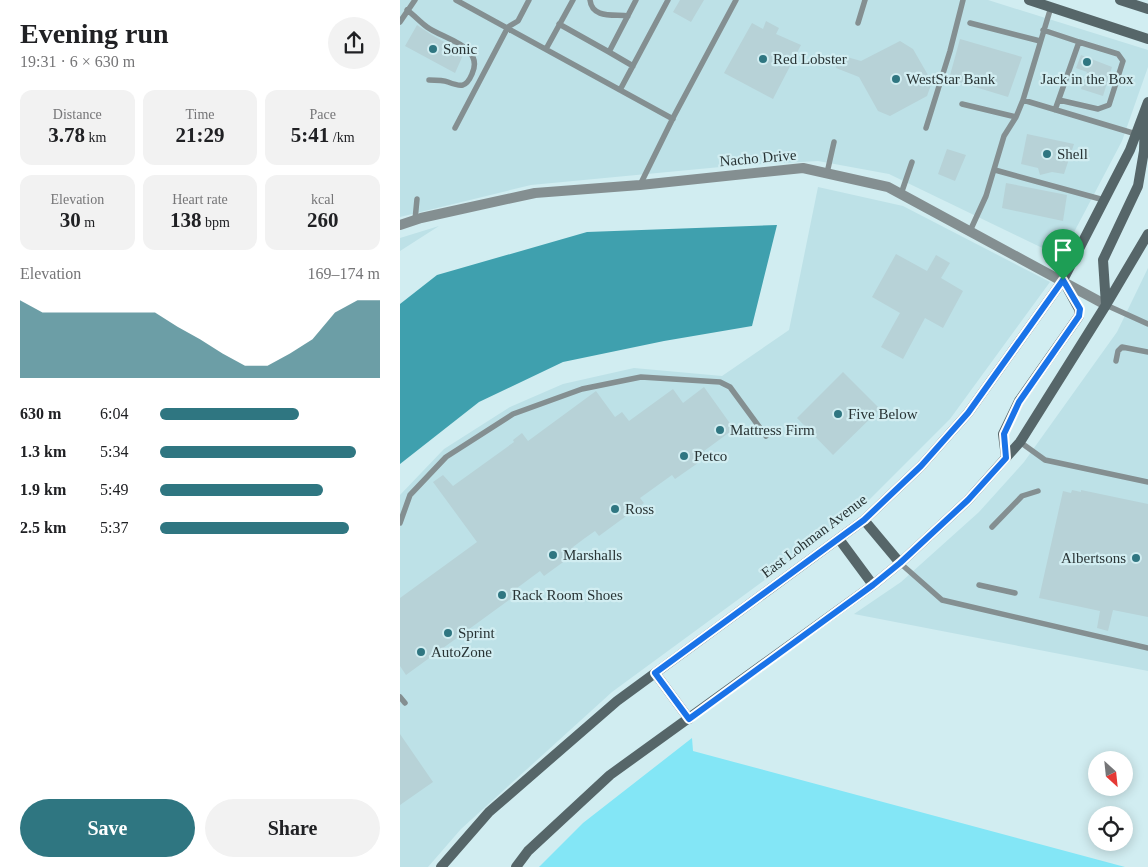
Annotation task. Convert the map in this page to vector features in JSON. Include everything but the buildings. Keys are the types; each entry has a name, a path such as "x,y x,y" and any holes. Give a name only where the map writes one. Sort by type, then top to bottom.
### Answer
{"main road":[{"path":"1029,0 1148,38"},
{"path":"1120,0 1148,9"},
{"path":"1106,305 1103,260 1138,186 1144,151 1147,105"},
{"name":"East Lohman Avenue","path":"441,867 489,812 617,701 864,520 921,466 968,413 1063,280 1130,150 1147,105"},
{"path":"516,867 528,851 610,775 873,585 900,563 968,500 1020,442 1148,234"},
{"path":"1006,458 1004,434 1019,402 1079,316 1080,309 1063,280"},
{"path":"864,520 900,563"},
{"path":"839,539 873,585"},
{"path":"655,673 689,719"}],"street":[{"name":"Nacho Drive","path":"400,225 535,193 640,185 803,168 888,187 1063,280 1106,305"}],"lane":[{"path":"400,22 415,0"},
{"path":"456,0 673,119"},
{"path":"455,128 508,27 518,21 529,0"},
{"path":"546,49 573,0"},
{"path":"590,0 592,8 600,14 628,16"},
{"path":"608,52 636,0"},
{"path":"620,90 668,0"},
{"path":"640,185 736,0"},
{"path":"858,23 865,0"},
{"path":"926,128 950,52 963,0"},
{"path":"970,231 986,196 1004,136 1016,117 1023,100 1050,7"},
{"path":"407,10 428,28 467,48 474,58 474,71 465,84 456,86 447,81 429,80"},
{"path":"970,22 1040,41"},
{"path":"559,24 633,66"},
{"path":"1043,30 1118,54 1124,61 1109,105 1098,109 1059,100"},
{"path":"1056,110 1079,42"},
{"path":"1023,100 1136,134"},
{"path":"962,104 1016,117"},
{"path":"827,173 834,142"},
{"path":"901,194 912,162"},
{"path":"995,170 1104,200"},
{"path":"415,220 417,200"},
{"name":"Nacho Drive","path":"1106,305 1148,324"},
{"path":"1116,361 1118,351 1122,347 1148,352"},
{"path":"400,523 410,495 446,457 513,414 582,389 641,376 720,382 730,387 766,436"},
{"path":"1020,442 1045,460 1148,482"},
{"path":"992,527 1022,496 1038,492"},
{"path":"900,563 942,600 1148,648"},
{"path":"979,585 1015,593"},
{"path":"400,697 405,703"}],"shaded area":[{"path":"400,0 988,0 1148,50 1148,67 1122,141 1061,257 889,174 818,161 731,166 531,185 400,217"},
{"path":"818,187 903,206 1050,282 950,419 856,513 612,692 461,829 428,867 400,867 400,495 444,449 510,407 563,384 634,368 722,376 789,330"},
{"path":"777,225 752,326 664,341 563,362 479,402 400,464 400,304 437,275 587,232"},
{"path":"439,226 400,251 400,238"},
{"path":"1148,268 1148,671 854,614 901,582 979,512 1024,462 1117,332"},
{"path":"692,738 693,751 1125,867 539,867 583,823"}],"place":[{"name":"Sonic","path":"433,49"},
{"name":"Red Lobster","path":"763,59"},
{"name":"Jack in the Box","path":"1087,62"},
{"name":"WestStar Bank","path":"896,79"},
{"name":"Shell","path":"1047,154"},
{"name":"Five Below","path":"838,414"},
{"name":"Mattress Firm","path":"720,430"},
{"name":"Petco","path":"684,456"},
{"name":"Ross","path":"615,509"},
{"name":"Marshalls","path":"553,555"},
{"name":"Albertsons","path":"1136,558"},
{"name":"Rack Room Shoes","path":"502,595"},
{"name":"Sprint","path":"448,633"},
{"name":"AutoZone","path":"421,652"}],"route":[{"path":"1063,280 1080,309 1079,316 1019,402 1004,434 1006,458 968,500 900,563 873,585 689,719 655,673 864,520 921,466 968,413 1063,280"}]}
